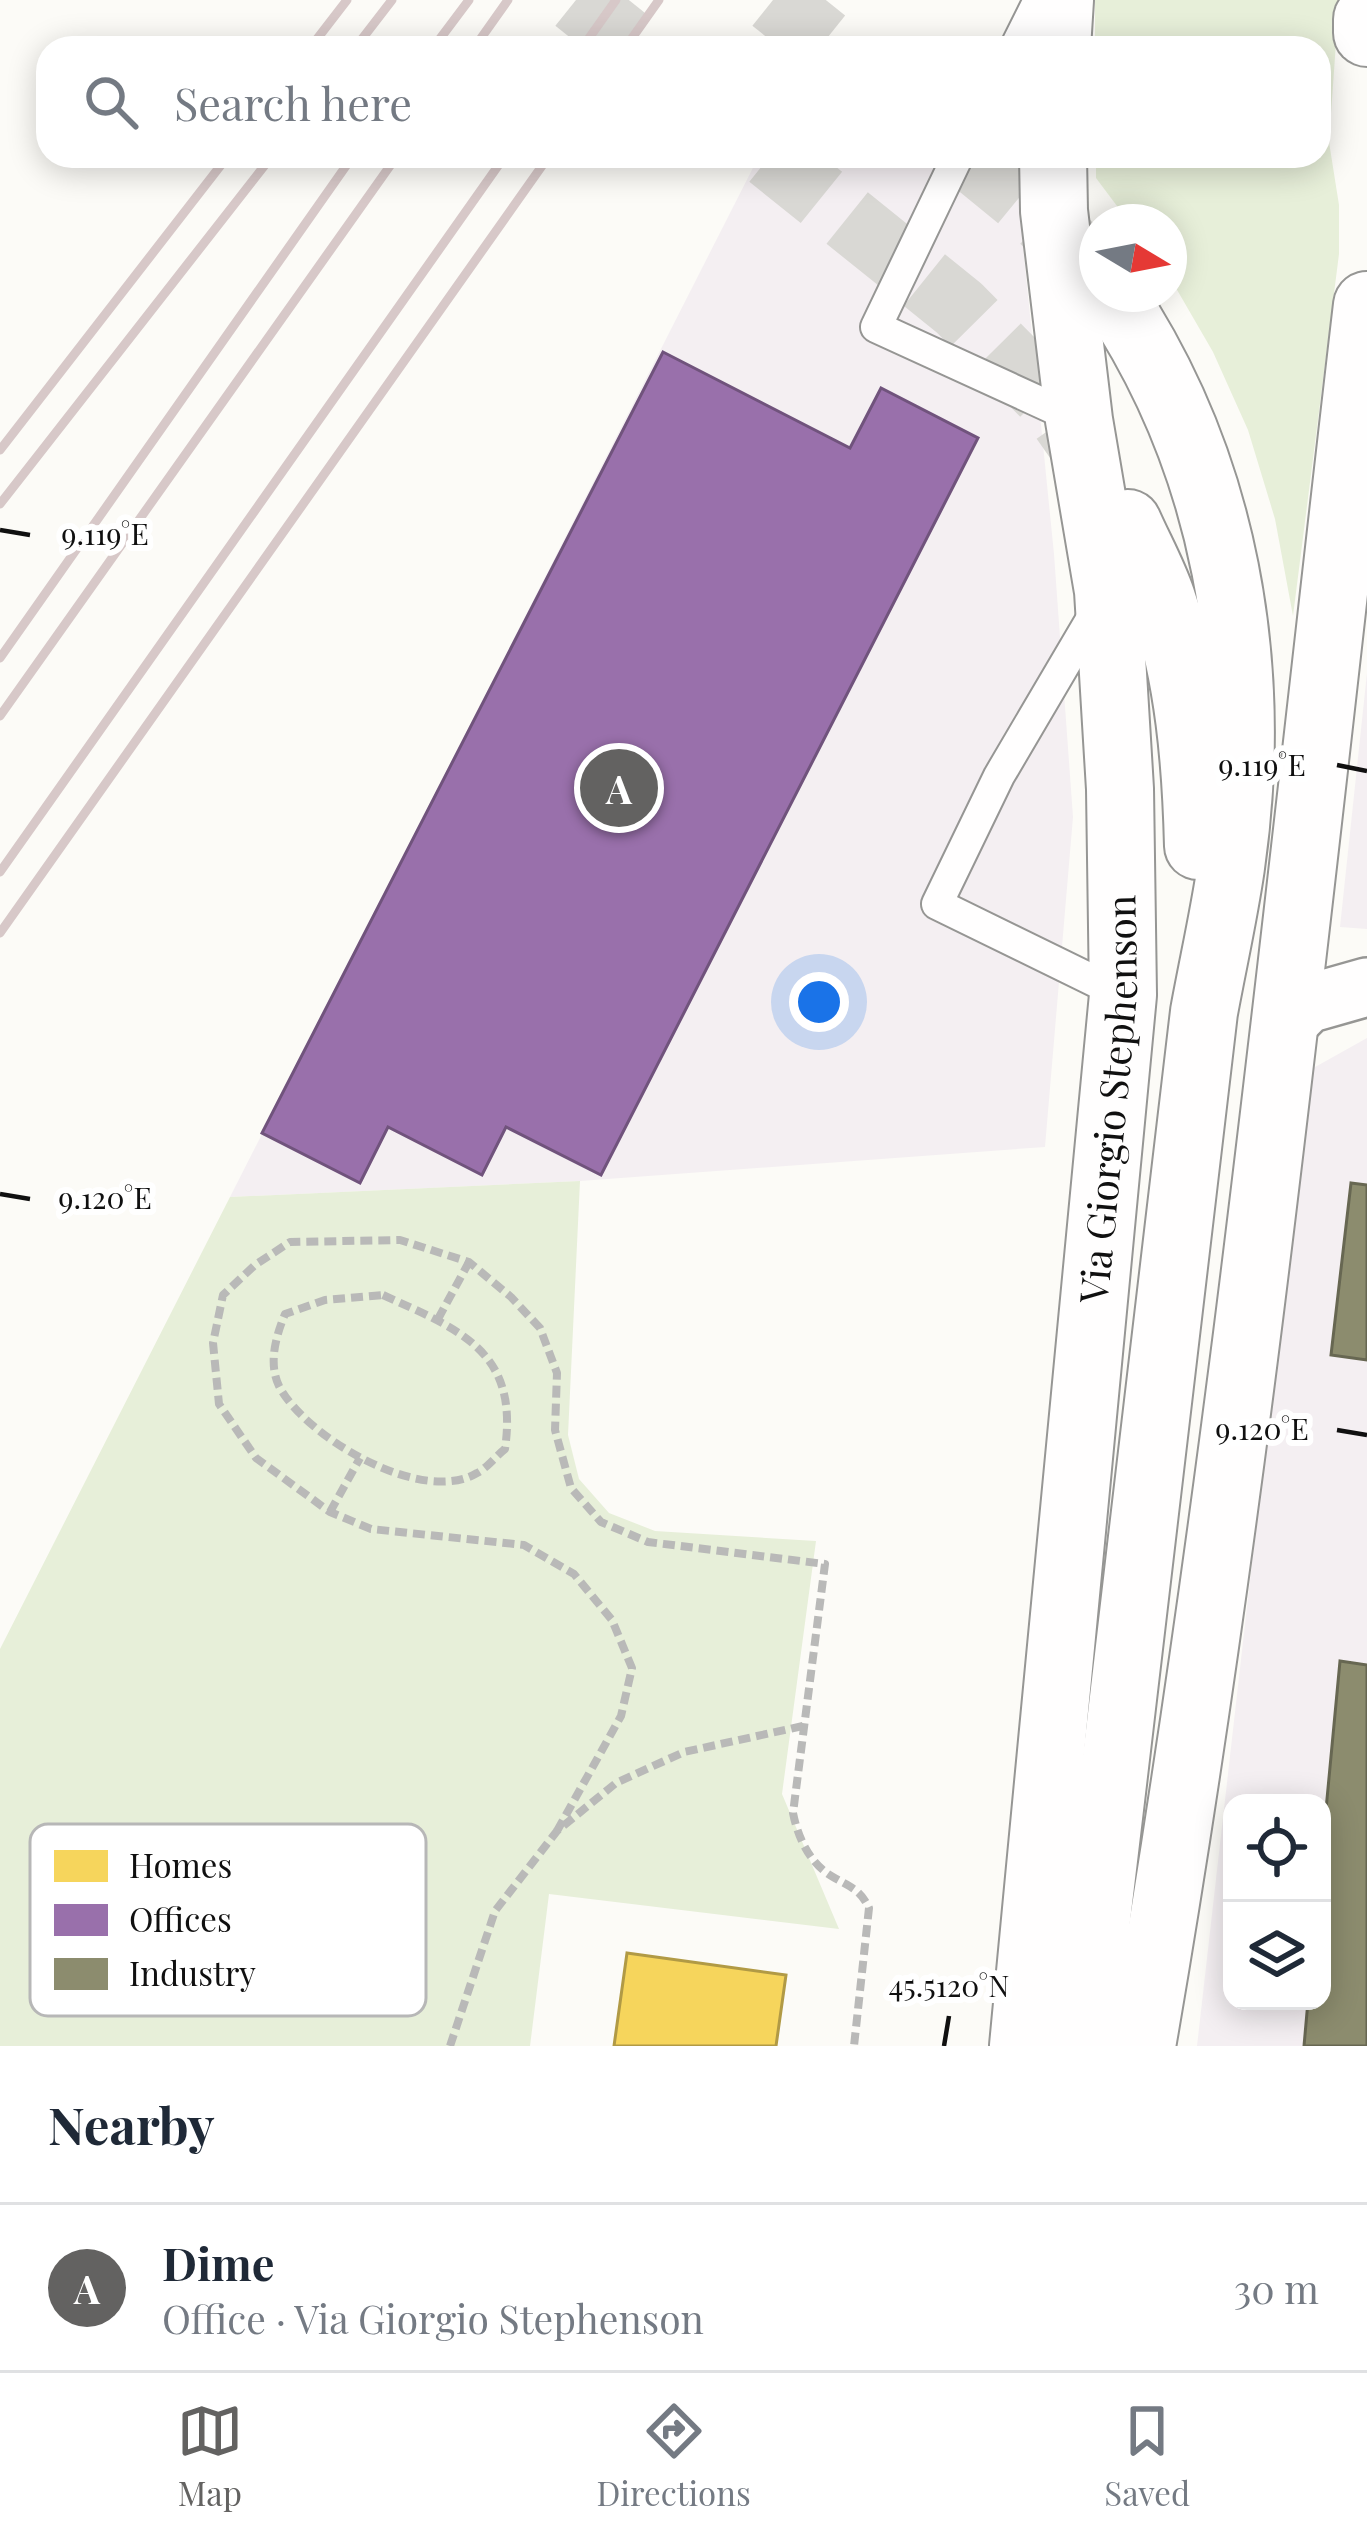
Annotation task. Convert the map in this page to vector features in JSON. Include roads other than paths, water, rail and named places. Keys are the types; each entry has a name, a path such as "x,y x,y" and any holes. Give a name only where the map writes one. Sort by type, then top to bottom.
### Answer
{"street":[{"path":"1058,36 1060,0"},
{"path":"1367,19 1367,33"},
{"name":"Via Giorgio Stephenson","path":"1023,2046 1123,994 1120,789 1108,591 1079,421 1053,168"},
{"path":"1142,2046 1188,1776 1283,1028 1352,558 1367,305"},
{"path":"1082,2046 1204,1012 1233,842 1240,749 1234,602 1219,531 1170,394 1124,312"},
{"path":"1128,523 1161,598 1179,661 1191,735 1204,1012"},
{"path":"1283,1028 1307,1004 1367,987"}],"lane":[{"path":"1021,36 1039,0"},
{"path":"952,168 876,327 1079,421"},
{"path":"1108,591 999,776 938,904 1123,994"}],"tunnel":[{"path":"576,0 621,36"},
{"path":"773,0 818,36"},
{"path":"785,168 959,308 1049,399 1089,456"},
{"path":"983,168 1079,255"}],"railway":[{"path":"319,36 347,0"},
{"path":"364,36 392,0"},
{"path":"442,36 469,0"},
{"path":"482,36 508,0"},
{"path":"590,36 616,0"},
{"path":"634,36 659,0"},
{"path":"0,450 219,168"},
{"path":"0,504 263,168"},
{"path":"0,658 345,168"},
{"path":"0,716 388,168"},
{"path":"0,872 497,168"},
{"path":"0,933 541,168"}],"place":[{"name":"Dime","path":"619,788"}]}
